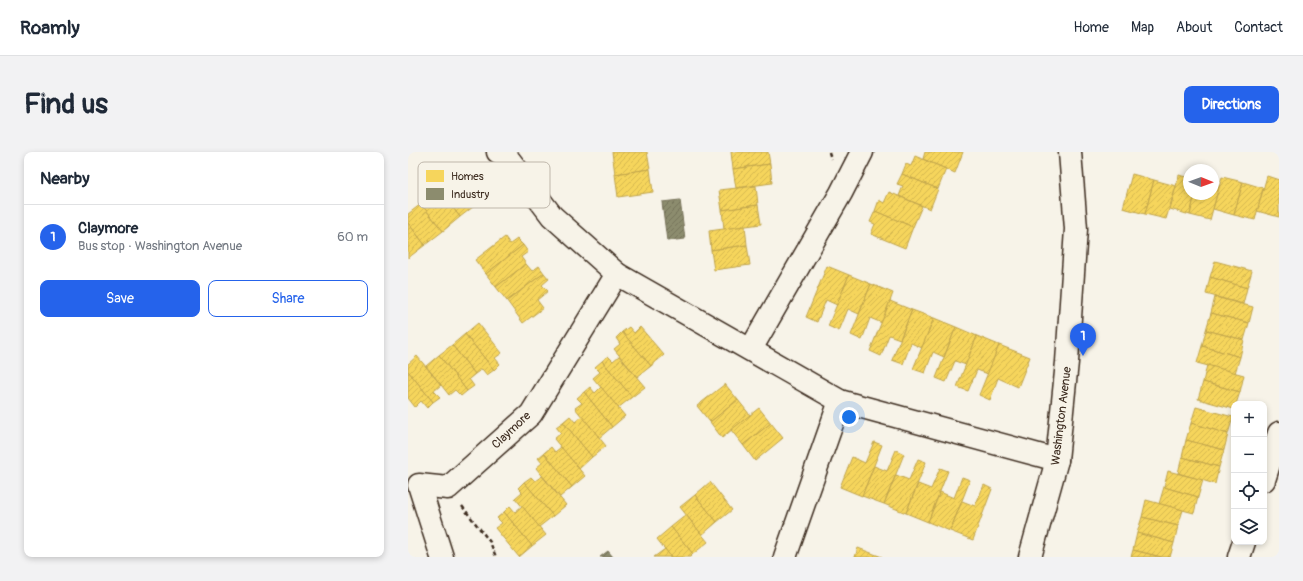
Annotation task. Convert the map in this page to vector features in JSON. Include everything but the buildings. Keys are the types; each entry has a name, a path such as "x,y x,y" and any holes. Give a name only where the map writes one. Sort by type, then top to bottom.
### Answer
{"street":[{"path":"752,349 841,193 862,152"},
{"name":"Washington Avenue","path":"1030,557 1056,460 1068,362 1076,229 1070,152"},
{"path":"505,154 511,162"},
{"path":"546,208 552,216 617,274 752,349 840,401 1056,460"},
{"name":"Claymore","path":"448,488 531,414 617,274"},
{"path":"785,557 840,401"},
{"path":"1266,473 1279,434"},
{"path":"442,557 419,485 448,488"},
{"path":"1239,557 1243,545"}],"path":[{"path":"448,488 490,542 496,557"}],"place":[{"name":"Claymore","path":"1083,356"}]}
